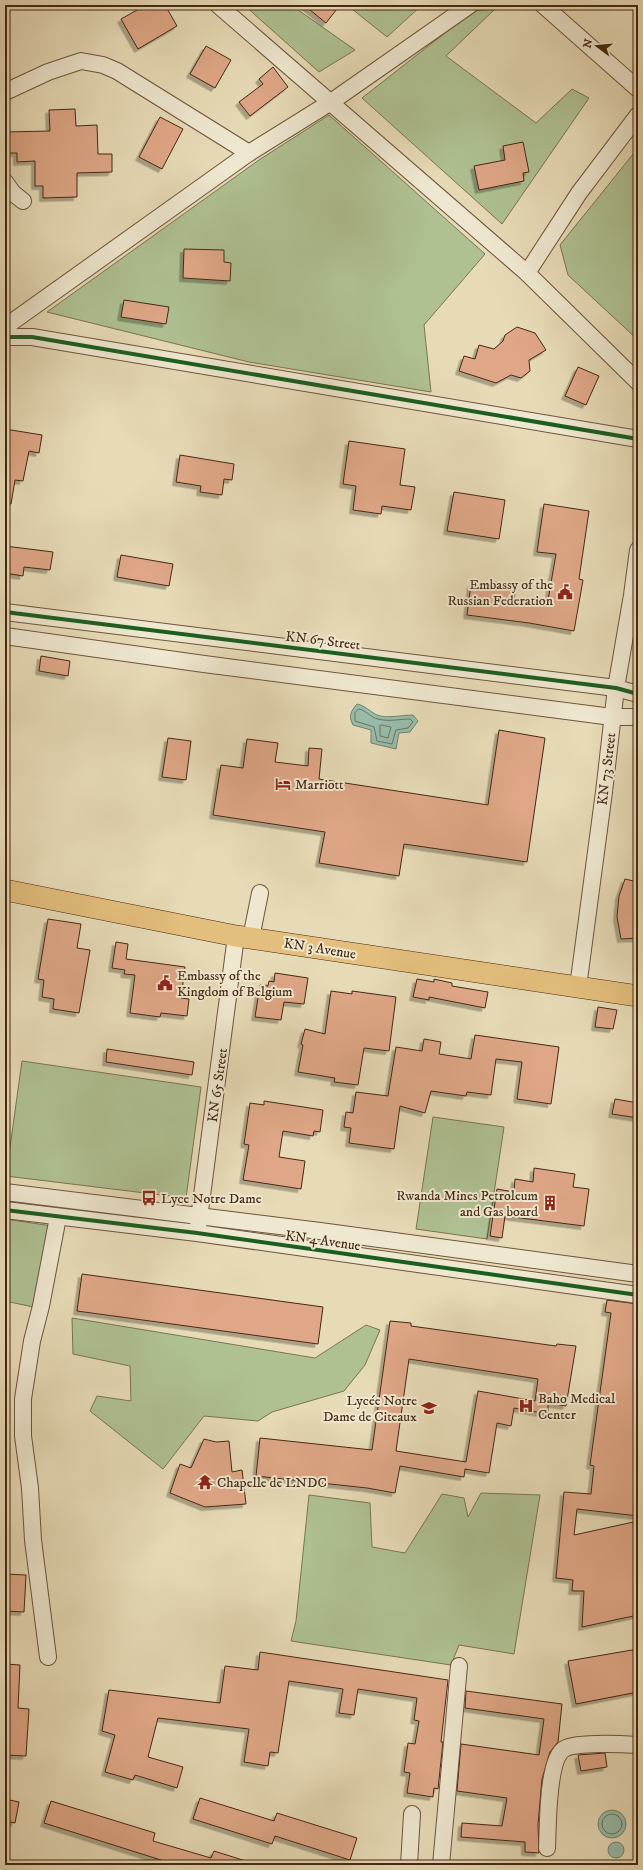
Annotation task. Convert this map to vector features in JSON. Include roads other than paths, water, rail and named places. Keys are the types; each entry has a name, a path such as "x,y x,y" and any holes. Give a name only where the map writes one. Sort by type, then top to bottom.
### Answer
{"main road":[{"name":"KN 3 Avenue","path":"5,890 244,937 638,996"}],"street":[{"path":"218,5 527,273 638,382"},
{"path":"5,326 249,153 331,102 470,5"},
{"path":"543,5 638,88"},
{"path":"5,92 48,72 81,61 103,65 117,71 249,153"},
{"path":"527,273 579,193 638,115"},
{"path":"5,182 13,194 23,201"},
{"path":"5,338 32,337 638,439"},
{"name":"KN 73 Street","path":"578,988 616,688 635,596 638,550"},
{"name":"KN 67 Street","path":"5,612 616,688 638,694"},
{"path":"5,636 204,664 612,717 638,717"},
{"name":"KN 65 Street","path":"198,1233 199,1216 244,937 260,893"},
{"name":"KN 4 Avenue","path":"5,1192 320,1231 638,1274"},
{"name":"KN 4 Avenue","path":"5,1210 198,1233 638,1295"},
{"path":"48,1657 35,1555 30,1488 23,1436 23,1399 32,1341 41,1306 58,1217"},
{"path":"316,1250 320,1231"},
{"path":"441,1865 459,1666"},
{"path":"547,1848 550,1789 557,1758 563,1750 570,1747 584,1745 638,1745"},
{"path":"409,1865 412,1814"}],"water":[{"path":"357,704 365,707 377,715 390,717 413,715 418,721 410,732 399,733 396,749 371,743 371,730 353,725 351,722 351,714"},
{"path":"612,1810 622,1814 626,1824 622,1834 612,1838 602,1834 598,1824 602,1814"},
{"path":"616,1842 622,1844 624,1850 622,1856 616,1858 610,1856 608,1850 610,1844"}],"place":[{"name":"Embassy of the Russian Federation","path":"565,592"},
{"name":"Marriott","path":"283,784"},
{"name":"Embassy of the Kingdom of Belgium","path":"165,983"},
{"name":"Lyce Notre Dame","path":"149,1198"},
{"name":"Rwanda Mines Petroleum and Gas board","path":"550,1203"},
{"name":"Baho Medical Center","path":"526,1406"},
{"name":"Lycée Notre Dame de Citeaux","path":"429,1408"},
{"name":"Chapelle de LNDC","path":"205,1482"}]}
